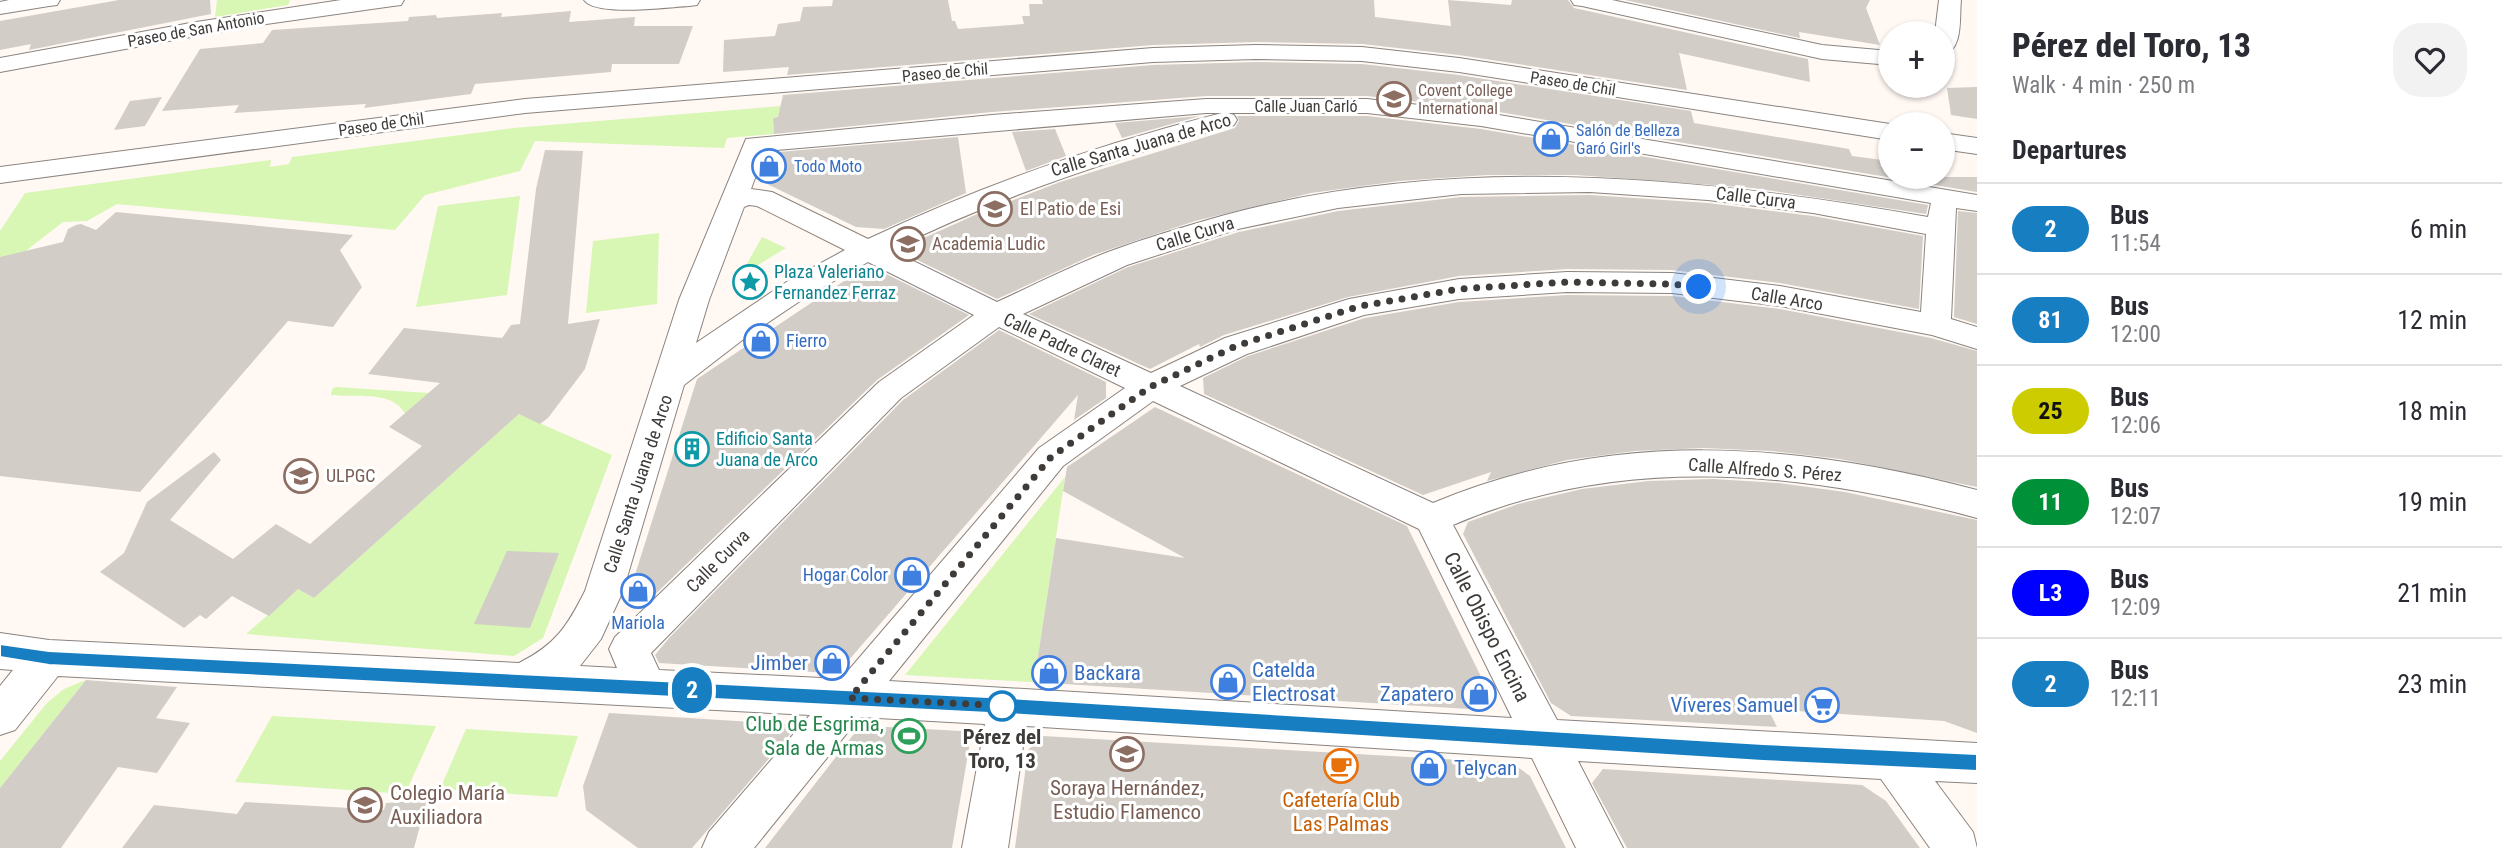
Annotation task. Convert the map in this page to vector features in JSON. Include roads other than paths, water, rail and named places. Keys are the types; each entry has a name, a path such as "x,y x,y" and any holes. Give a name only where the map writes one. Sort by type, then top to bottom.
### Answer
{"street":[{"path":"0,8 48,0"},
{"name":"Paseo de San Antonio","path":"0,65 205,27 393,0"},
{"path":"595,0 605,3 689,0"},
{"path":"1582,0 1822,52 1878,57"},
{"path":"1948,21 1950,0"},
{"name":"Paseo de Chil","path":"0,175 526,106 1153,55 1255,52 1362,54 1459,65 1878,130"},
{"name":"Calle Santa Juana de Arco","path":"672,377 739,324 866,248 1053,170 1112,150 1285,105"},
{"name":"Calle Juan Carló","path":"755,144 1206,106 1367,106 1481,119 1977,203"},
{"path":"1955,143 1977,146"},
{"name":"Calle Santa Juana de Arco","path":"524,681 560,662 587,627 604,591 694,300 755,144"},
{"name":"Calle Curva","path":"629,649 890,390 997,314 1117,259 1232,222 1338,200 1461,186 1590,184 1708,191 1813,205 1941,228"},
{"name":"Calle Padre Claret","path":"731,203 745,197 762,198 997,314 1432,519"},
{"path":"1935,325 1943,197"},
{"name":"Calle Arco","path":"725,848 1051,457 1150,387 1236,346 1360,306 1459,289 1567,282 1672,284 1780,296 1935,325 1977,338"},
{"name":"Calle Alfredo S. Pérez","path":"1432,519 1511,488 1604,468 1710,462 1834,472 1977,504"},
{"name":"Calle Obispo Encina","path":"1432,519 1600,848"},
{"name":"Calle Santa Juana de Arco","path":"604,591 629,649"},
{"path":"629,649 646,687"},
{"path":"0,651 49,658 1009,706 1977,763"},
{"path":"0,716 49,658"},
{"path":"985,848 1009,706"},
{"path":"1891,758 1957,848"}],"place":[{"name":"Covent College International","path":"1394,99"},
{"name":"Salón de Belleza Garó Girl's","path":"1551,139"},
{"name":"Todo Moto","path":"769,166"},
{"name":"El Patio de Esi","path":"995,209"},
{"name":"Academia Ludic","path":"908,244"},
{"name":"Plaza Valeriano Fernandez Ferraz","path":"750,282"},
{"name":"Fierro","path":"761,341"},
{"name":"Edificio Santa Juana de Arco","path":"692,449"},
{"name":"ULPGC","path":"301,476"},
{"name":"Hogar Color","path":"912,575"},
{"name":"Mariola","path":"638,591"},
{"name":"Jimber","path":"832,663"},
{"name":"Backara","path":"1049,673"},
{"name":"Catelda Electrosat","path":"1228,682"},
{"name":"Zapatero","path":"1479,694"},
{"name":"Víveres Samuel","path":"1822,705"},
{"name":"Pérez del Toro, 13","path":"1002,706"},
{"name":"Club de Esgrima, Sala de Armas","path":"909,736"},
{"name":"Soraya Hernández, Estudio Flamenco","path":"1127,754"},
{"name":"Cafetería Club Las Palmas","path":"1341,766"},
{"name":"Telycan","path":"1429,768"},
{"name":"Colegio María Auxiliadora","path":"365,805"}]}
